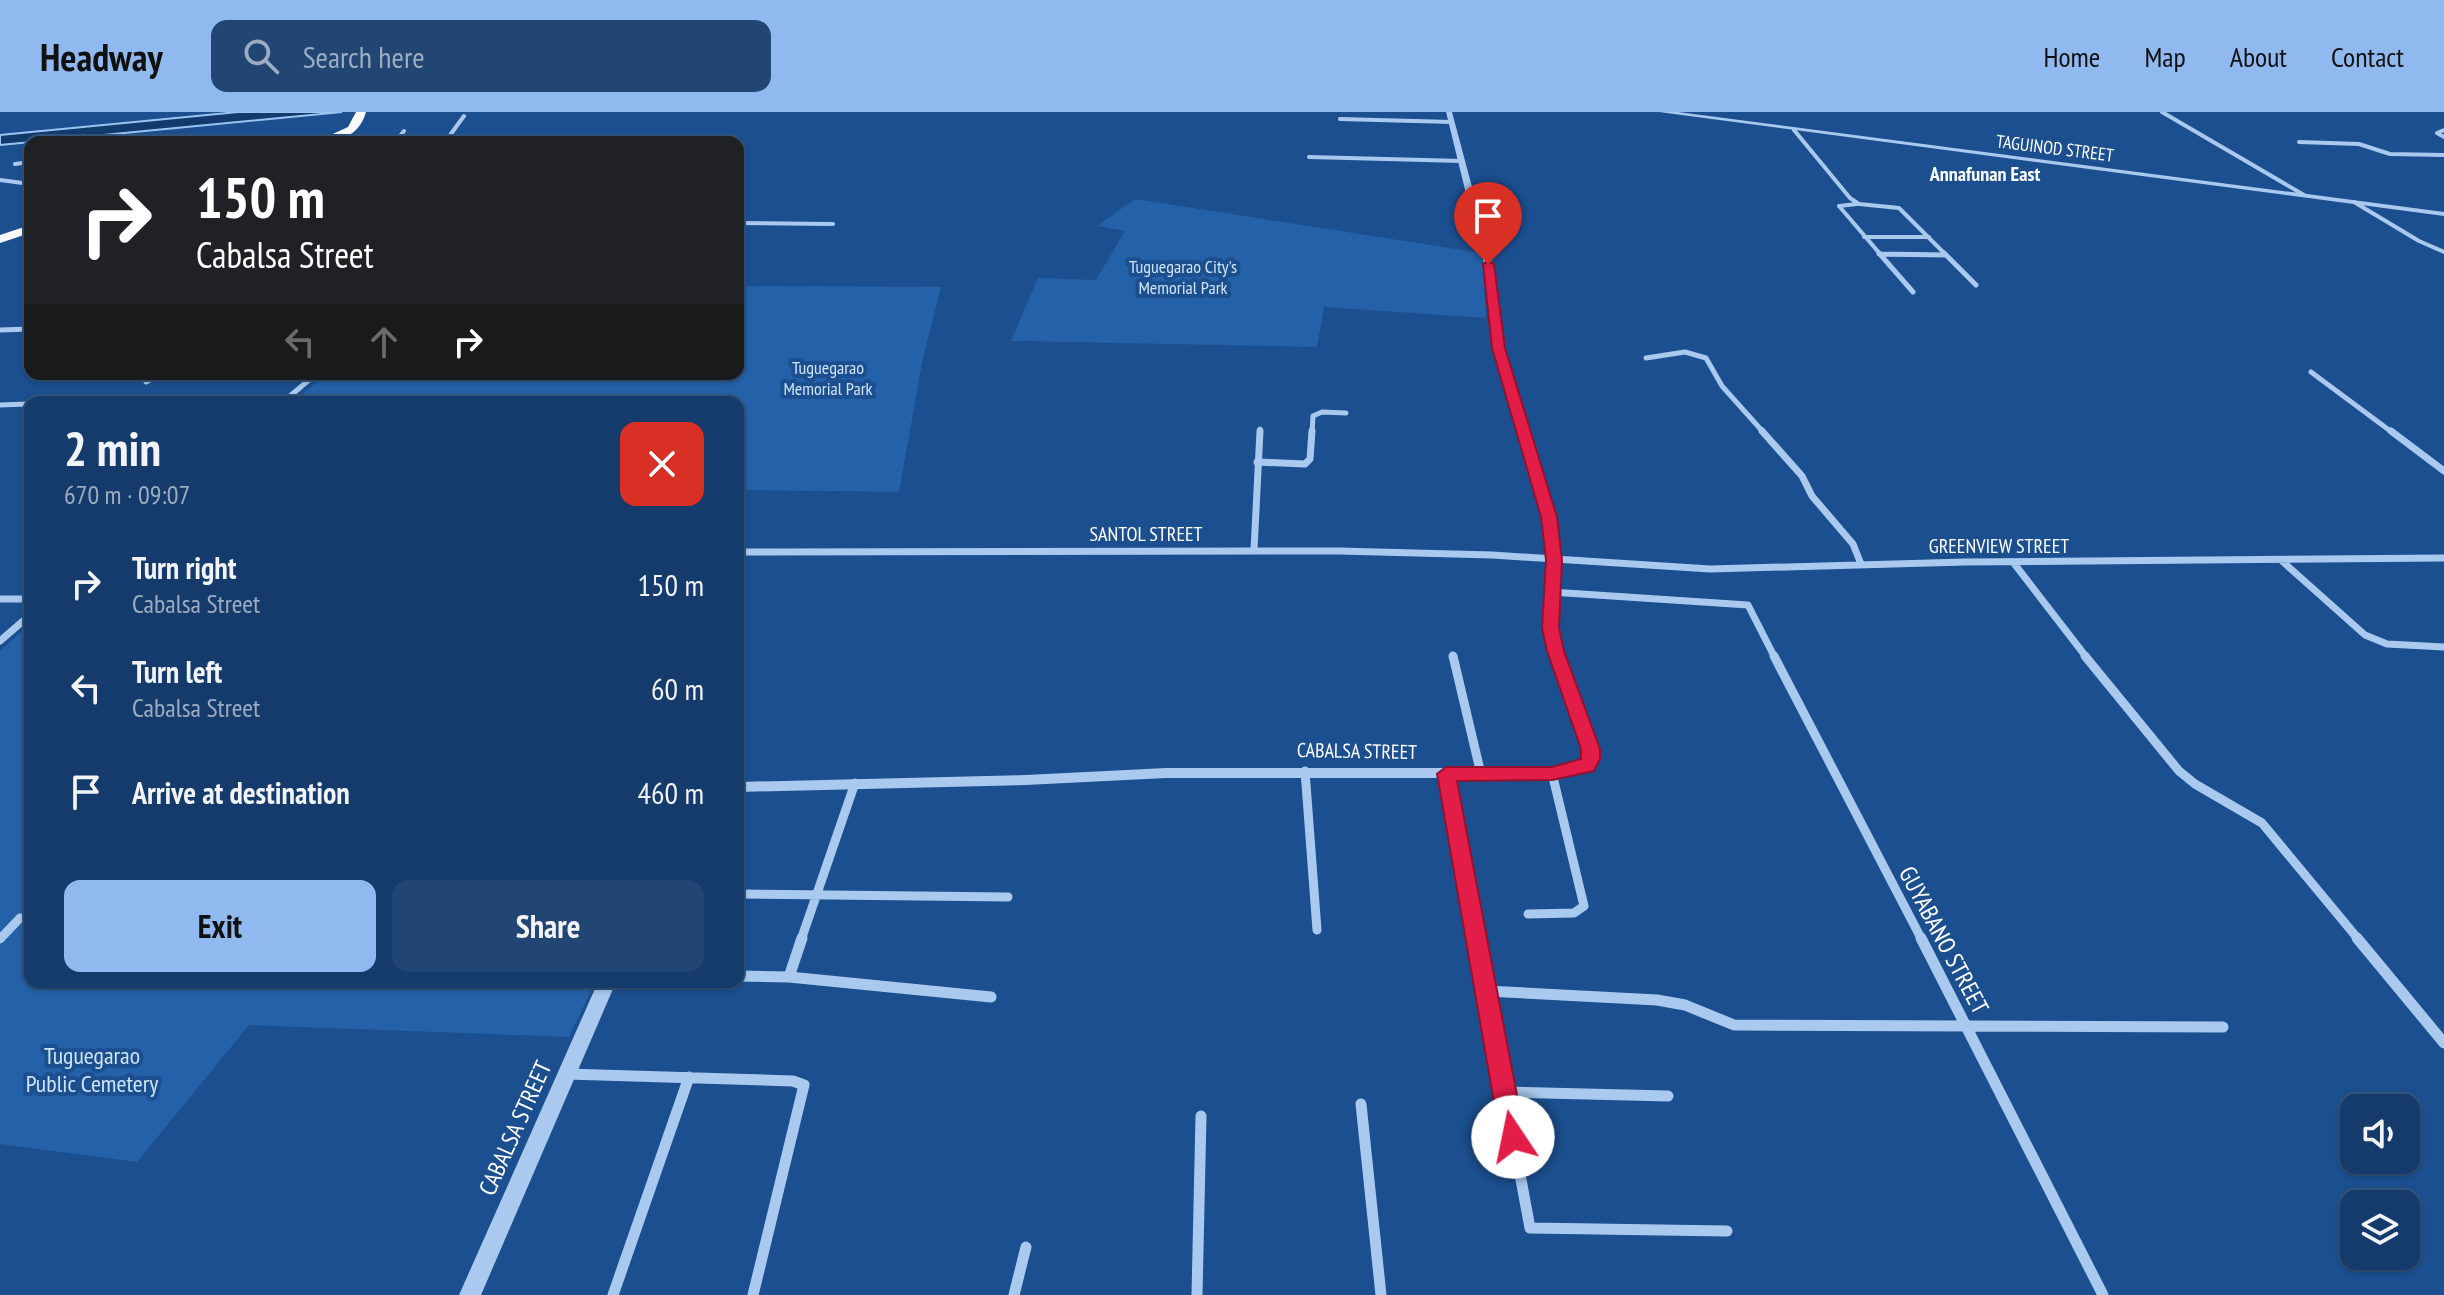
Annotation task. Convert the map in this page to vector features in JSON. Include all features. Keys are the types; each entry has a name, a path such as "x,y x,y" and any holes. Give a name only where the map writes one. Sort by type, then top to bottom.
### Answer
{"highway":[{"path":"336,136 354,129 359,124 360,114"},
{"path":"0,239 24,231"}],"street":[{"name":"TAGUINOD STREET","path":"1662,112 2444,214"},
{"path":"2162,112 2304,195"},
{"path":"449,136 464,116"},
{"path":"1340,119 1450,117"},
{"name":"CABALSA STREET","path":"744,787 1305,771 1552,773 1587,767 1591,759 1587,739 1555,651 1550,628 1554,560 1543,491 1499,348 1484,235 1450,117"},
{"path":"1794,130 1850,198 1859,204"},
{"path":"2444,130 2437,133 2444,137"},
{"path":"400,136 404,131"},
{"path":"2299,142 2359,144 2390,154 2444,155"},
{"path":"1309,157 1462,161"},
{"path":"15,164 24,163"},
{"path":"0,180 24,183"},
{"path":"2354,202 2409,236 2444,252"},
{"path":"1913,292 1839,206 1897,206 1976,285"},
{"path":"744,223 833,224"},
{"path":"1864,237 1929,237"},
{"path":"1879,254 1946,255"},
{"path":"0,330 24,329"},
{"path":"1646,358 1685,352 1706,358 1722,386 1802,476 1812,496 1853,544 1861,564"},
{"path":"2311,372 2444,471"},
{"path":"146,382 150,380"},
{"path":"290,396 309,380"},
{"path":"0,405 24,404"},
{"path":"1257,462 1305,464 1310,459 1313,416 1322,412 1346,413"},
{"path":"1254,550 1260,429"},
{"name":"SANTOL STREET","path":"744,552 1254,550 1554,560"},
{"name":"GREENVIEW STREET","path":"1554,560 1699,569 1861,564 2444,558"},
{"path":"2281,561 2365,635 2387,644 2444,647"},
{"path":"2013,562 2138,724 2179,771 2195,784 2262,823 2444,1043"},
{"name":"GUYABANO STREET","path":"1551,592 1748,605 1869,843 1969,1028 2103,1295"},
{"path":"0,599 24,599"},
{"path":"0,641 24,620"},
{"path":"1453,656 1481,774"},
{"path":"1305,771 1317,930"},
{"path":"1528,914 1574,913 1584,908 1552,773"},
{"path":"1446,774 1530,1228 1727,1231"},
{"path":"789,977 855,783"},
{"path":"744,894 1008,897"},
{"path":"0,939 20,918"},
{"path":"744,976 789,977 991,997"},
{"name":"CABALSA STREET","path":"470,1295 604,988"},
{"path":"1486,991 1657,1000 1685,1005 1734,1025 2223,1027"},
{"path":"566,1074 793,1081 804,1085 753,1295"},
{"path":"613,1295 689,1077"},
{"path":"1504,1092 1668,1096"},
{"path":"1361,1104 1381,1295"},
{"path":"1197,1295 1201,1116"},
{"path":"1014,1295 1026,1247"}],"green space":[{"name":"Tuguegarao City's Memorial Park","path":"1135,199 1482,253 1486,318 1324,307 1317,347 1011,341 1038,278 1096,280 1125,231 1097,226"},
{"name":"Tuguegarao Memorial Park","path":"744,286 941,287 923,358 899,492 744,490 744,396 300,396 319,380 744,380"},
{"name":"Tuguegarao Public Cemetery","path":"24,629 24,988 592,988 569,1037 249,1025 137,1162 0,1144 0,651"}],"shaded area":[{"path":"238,112 342,112 93,136 24,136 24,143 0,145 0,135"}],"district":[{"name":"Annafunan East","path":"1985,174"}],"route":[{"path":"1488,264 1499,348 1549,517 1554,560 1550,628 1591,759 1587,767 1552,773 1446,774 1513,1137"}]}
